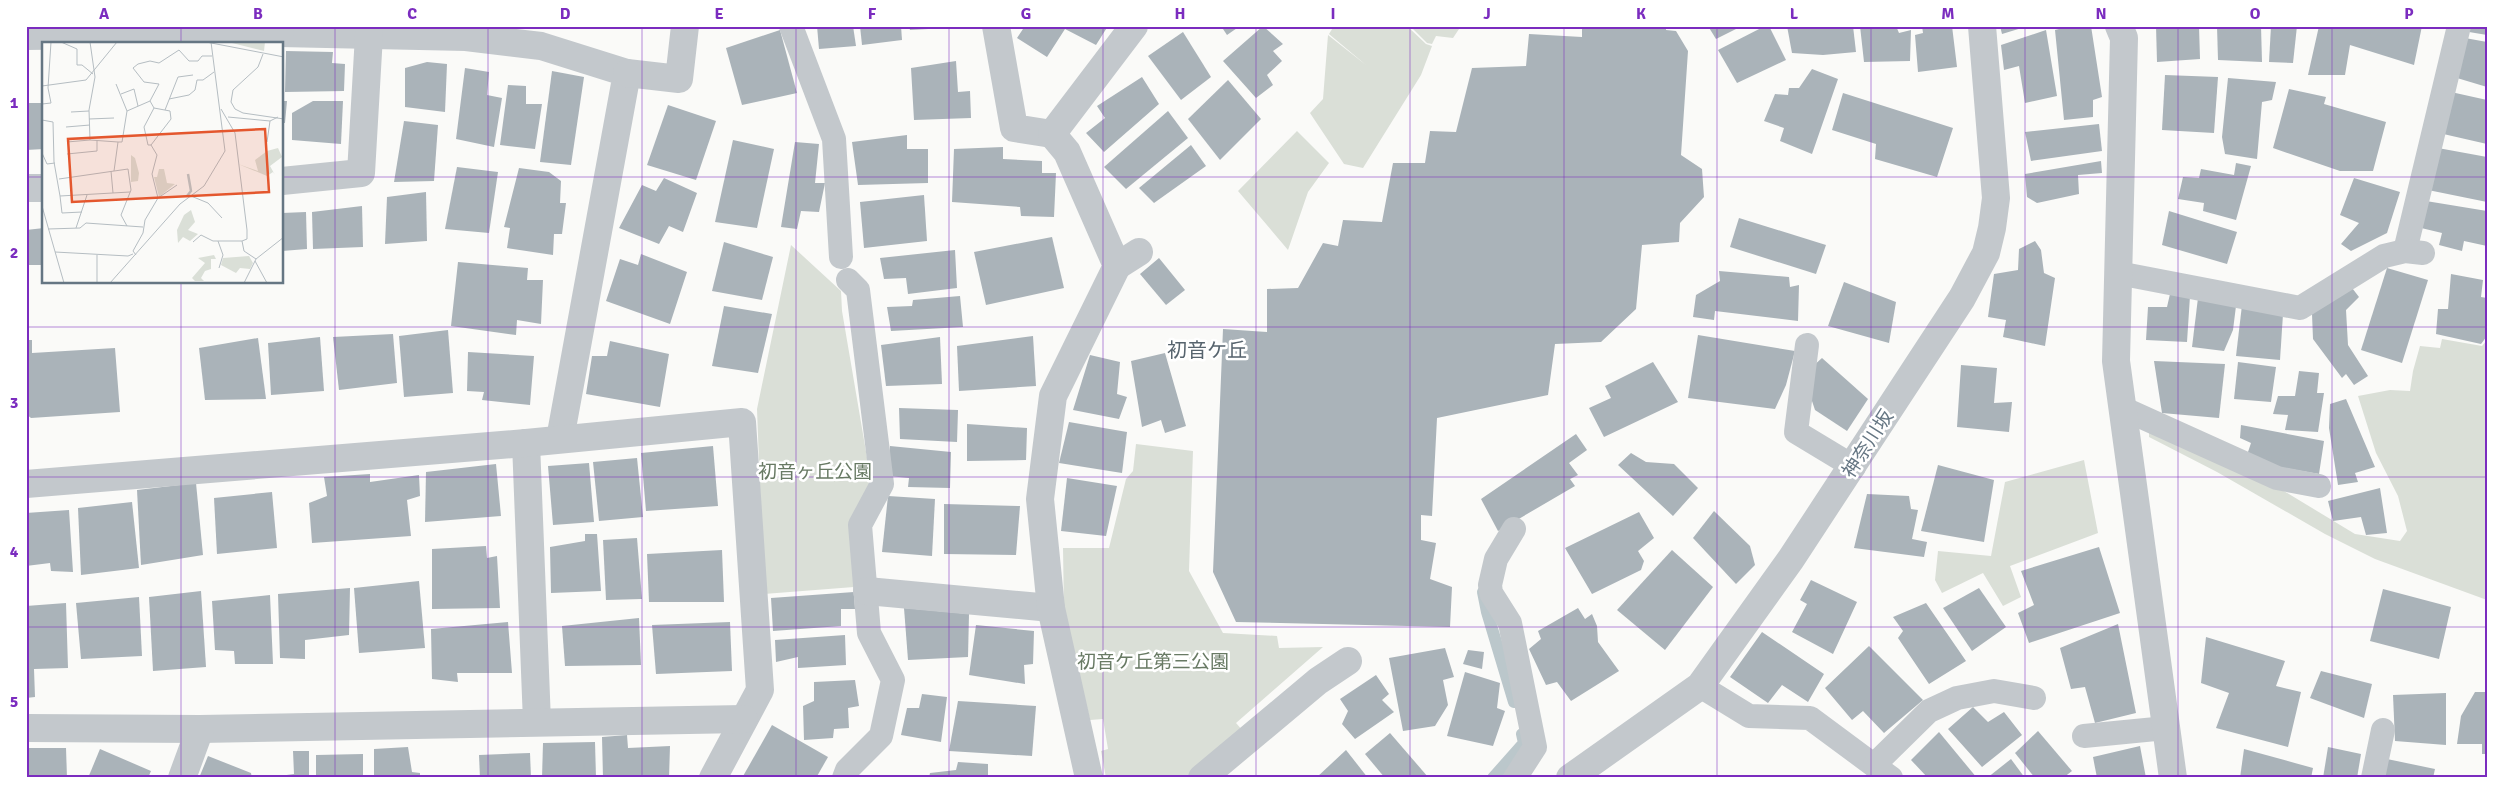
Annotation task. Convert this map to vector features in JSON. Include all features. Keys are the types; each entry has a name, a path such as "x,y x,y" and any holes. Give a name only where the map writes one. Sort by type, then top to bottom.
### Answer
{"street":[{"path":"26,36 280,29 466,37 541,46 627,73 679,79 685,26"},
{"path":"996,26 1014,128 1052,134 1067,152 1128,259 1053,396 1040,499 1051,608 1089,778"},
{"path":"1052,134 1134,26"},
{"name":"神奈川坂","path":"1570,778 1700,686 1854,467 1962,298 1986,253 1996,198 1982,26"},
{"path":"2119,26 2124,38 2116,361 2172,778"},
{"path":"284,181 362,173 369,34"},
{"path":"560,439 627,73"},
{"path":"26,188 42,188"},
{"path":"26,484 526,443 742,422 760,690 713,778"},
{"path":"526,443 537,722"},
{"path":"867,591 1051,608"},
{"path":"1202,778 1318,681 1348,661"},
{"path":"26,728 200,729 744,719"},
{"path":"182,778 200,729"}],"lane":[{"path":"791,26 834,139 841,257"},
{"path":"2118,273 2300,308 2384,256 2414,252 2459,26"},
{"path":"844,778 847,770 881,736 893,680 870,633 860,525 882,484 858,290 848,280"},
{"path":"1807,345 1796,432 1854,467"},
{"path":"2122,408 2277,478 2319,486"},
{"path":"1514,529 1496,560 1490,585 1491,593 1510,623 1535,747 1515,778"},
{"path":"1700,686 1749,716 1810,718 1883,771 1929,711 1957,698 1994,692 2034,698"},
{"path":"2084,736 2166,728"},
{"path":"2373,778 2383,730"}],"green space":[{"path":"1334,26 1407,26 1426,44 1432,46 1421,75 1363,168 1344,164 1310,113 1323,99 1328,35 1366,65 1329,34"},
{"path":"1410,26 1461,26 1453,38 1436,36 1432,44 1427,43"},
{"path":"1297,131 1329,163 1308,192 1288,250 1238,191"},
{"name":"初音ヶ丘公園","path":"791,245 841,291 842,311 871,481 854,587 764,594 757,409"},
{"path":"2442,339 2482,346 2487,340 2487,600 2375,559 2325,534 2217,472 2149,437 2149,430 2279,488 2355,534 2400,541 2407,531 2398,496 2376,453 2358,396 2390,390 2410,391 2420,346 2440,348"},
{"name":"初音ケ丘第三公園","path":"1136,444 1193,451 1189,571 1223,633 1277,636 1279,648 1323,647 1236,723 1243,731 1189,778 1106,778 1101,751 1108,749 1103,719 1090,720 1064,612 1063,548 1109,548 1126,479 1133,471"},
{"path":"2084,460 2098,533 2010,566 2021,597 2003,606 1983,573 1942,593 1935,580 1938,551 1991,556 2005,482"}],"building":[{"path":"817,26 853,26 856,46 819,49"},
{"path":"860,26 901,26 902,40 862,45"},
{"path":"909,26 947,26 947,28 910,30"},
{"path":"1025,26 1108,26 1096,45 1065,29 1047,57 1017,38"},
{"path":"1221,26 1240,26 1227,35"},
{"path":"1263,26 1283,44 1273,51 1282,61 1267,75 1273,85 1256,98 1223,61"},
{"path":"1582,26 1666,26 1666,30 1676,31 1688,51 1681,155 1702,169 1704,197 1680,223 1679,242 1642,245 1636,309 1601,342 1555,344 1548,395 1437,418 1432,516 1421,515 1421,540 1436,543 1430,579 1452,587 1450,627 1236,622 1213,572 1223,329 1267,332 1267,289 1298,288 1323,243 1338,246 1343,220 1382,222 1393,163 1425,163 1430,131 1456,132 1472,68 1526,66 1529,34 1582,37"},
{"path":"1708,26 1742,26 1716,39"},
{"path":"1765,26 1769,26 1786,60 1737,83 1718,50"},
{"path":"1787,26 1853,26 1856,52 1823,55 1792,53"},
{"path":"1860,26 1896,26 1899,33 1911,30 1910,61 1864,62"},
{"path":"1922,26 1952,26 1957,67 1918,72 1915,35 1923,33"},
{"path":"2000,26 2025,26 2025,27 2002,34"},
{"path":"2071,26 2091,26 2102,97 2093,100 2093,117 2064,120 2055,30"},
{"path":"2156,26 2199,26 2200,59 2157,62"},
{"path":"2217,26 2261,26 2262,62 2218,60"},
{"path":"2271,26 2297,26 2293,63 2269,62"},
{"path":"2319,26 2422,26 2414,65 2350,45 2345,75 2308,75"},
{"path":"2465,26 2487,26 2487,35 2463,31"},
{"path":"780,30 797,93 742,105 726,48"},
{"path":"2046,30 2057,96 2025,103 2019,66 2004,70 2001,45"},
{"path":"1183,32 1211,77 1181,100 1148,56"},
{"path":"2465,38 2487,42 2487,87 2457,78"},
{"path":"286,51 333,52 332,63 345,64 344,91 285,92"},
{"path":"956,61 958,92 970,91 971,118 914,120 911,68"},
{"path":"427,62 447,64 445,112 405,107 405,68"},
{"path":"465,68 489,72 487,95 502,98 494,147 456,139"},
{"path":"1812,69 1838,79 1812,154 1780,141 1784,128 1764,121 1775,94 1788,95 1789,88 1799,88"},
{"path":"552,71 584,77 571,165 540,162"},
{"path":"2165,75 2218,77 2214,133 2162,130"},
{"path":"1142,77 1159,104 1104,152 1086,133 1105,118 1097,106"},
{"path":"2228,78 2276,82 2272,100 2262,102 2257,159 2225,154 2222,137"},
{"path":"1228,80 1261,119 1220,160 1188,119"},
{"path":"508,85 526,86 526,104 542,104 535,149 500,145"},
{"path":"2289,89 2326,97 2324,104 2386,122 2373,171 2340,171 2273,148"},
{"path":"2451,92 2487,100 2487,144 2439,133"},
{"path":"1843,93 1953,128 1937,177 1875,159 1876,144 1832,130"},
{"path":"284,101 287,101 285,123"},
{"path":"313,101 343,101 341,144 292,140 292,113"},
{"path":"26,103 42,103 42,149 26,150"},
{"path":"668,105 716,121 696,180 647,165"},
{"path":"1168,111 1188,138 1126,189 1104,167"},
{"path":"404,121 438,125 434,181 394,182"},
{"path":"2099,124 2102,151 2031,161 2025,132"},
{"path":"907,135 907,149 928,149 928,183 858,185 852,142"},
{"path":"733,140 774,149 757,228 715,222"},
{"path":"795,142 819,144 815,183 825,183 819,212 801,211 797,229 781,227"},
{"path":"1191,145 1206,166 1154,203 1139,188"},
{"path":"1003,147 1003,159 1042,161 1042,173 1056,173 1054,217 1021,216 1020,207 952,202 954,149"},
{"path":"2438,148 2487,157 2487,202 2428,190"},
{"path":"2101,161 2102,173 2078,175 2079,194 2037,203 2027,197 2025,174"},
{"path":"2236,163 2251,166 2236,220 2203,211 2204,203 2178,199 2183,177 2199,178 2201,169 2234,175"},
{"path":"457,167 498,172 489,233 445,229"},
{"path":"519,168 549,172 561,181 560,203 566,203 562,234 554,234 553,255 507,248 510,228 504,227"},
{"path":"664,178 697,193 683,232 669,226 659,244 619,228 642,185 656,191"},
{"path":"2354,178 2400,192 2387,233 2351,251 2341,244 2359,223 2340,215"},
{"path":"426,192 427,241 385,244 387,197"},
{"path":"924,195 927,241 864,248 860,202"},
{"path":"2426,201 2487,211 2487,246 2464,241 2462,251 2439,245 2442,233 2417,227"},
{"path":"362,206 363,247 313,249 312,212"},
{"path":"2169,211 2237,232 2227,264 2162,245"},
{"path":"306,212 307,249 284,251 284,213"},
{"path":"1739,218 1826,245 1816,274 1730,247"},
{"path":"42,228 42,265 26,265 26,230"},
{"path":"1052,237 1064,288 986,305 974,252"},
{"path":"2035,241 2041,250 2044,273 2055,278 2045,346 2003,337 2006,320 1988,317 1994,274 2018,270 2019,249"},
{"path":"724,242 773,257 762,300 712,291"},
{"path":"955,250 957,288 908,294 906,278 884,279 880,258"},
{"path":"641,254 687,272 670,324 606,301 620,259 638,265"},
{"path":"1159,258 1185,290 1166,305 1140,274"},
{"path":"458,262 528,268 527,280 543,280 541,324 517,320 516,335 451,326"},
{"path":"2387,268 2428,280 2402,363 2361,350"},
{"path":"1719,271 1789,277 1790,287 1799,285 1798,321 1715,311 1714,320 1693,317 1696,295 1720,281"},
{"path":"2451,274 2483,280 2481,297 2487,298 2487,336 2481,344 2436,334 2438,309 2448,309"},
{"path":"1844,282 1896,302 1889,343 1828,326"},
{"path":"2349,284 2359,297 2346,310 2348,345 2368,376 2354,385 2346,374 2342,378 2313,339 2312,314"},
{"path":"2170,294 2190,296 2187,342 2146,340 2148,307 2167,307"},
{"path":"960,296 963,327 891,331 887,307 912,306 913,300"},
{"path":"2198,298 2236,306 2233,330 2224,351 2192,347"},
{"path":"2242,305 2283,314 2280,360 2236,356"},
{"path":"724,306 772,314 758,373 712,366"},
{"path":"448,330 453,393 404,397 399,336"},
{"path":"393,334 397,383 339,390 333,337"},
{"path":"1698,335 1795,351 1786,385 1775,409 1688,398"},
{"path":"1033,336 1036,386 959,391 957,346"},
{"path":"320,337 324,391 271,395 268,343"},
{"path":"940,337 942,384 886,386 881,345"},
{"path":"258,338 266,399 205,400 199,348"},
{"path":"26,340 32,340 32,353 115,348 120,412 31,418 26,414"},
{"path":"610,341 669,354 660,407 586,394 592,356 607,356"},
{"path":"468,352 534,356 530,405 482,400 484,392 467,391"},
{"path":"1165,353 1186,426 1165,433 1161,420 1142,427 1131,361"},
{"path":"1090,355 1120,362 1117,394 1127,397 1119,419 1073,410"},
{"path":"1822,358 1868,399 1847,431 1815,410 1807,386 1812,367"},
{"path":"2154,361 2225,364 2219,418 2162,413"},
{"path":"1653,362 1678,402 1604,437 1589,408 1611,398 1605,386"},
{"path":"2238,362 2276,367 2271,402 2234,399"},
{"path":"1961,365 1997,368 1994,403 2012,402 2009,432 1957,427"},
{"path":"2299,371 2319,373 2317,393 2324,393 2318,432 2285,430 2288,415 2273,414 2278,396 2295,396"},
{"path":"2346,399 2375,467 2355,473 2358,482 2338,485 2329,428 2330,404"},
{"path":"899,408 958,410 957,442 900,439"},
{"path":"1069,422 1127,432 1122,473 1059,463"},
{"path":"967,424 1027,428 1026,460 967,461"},
{"path":"2241,425 2324,441 2319,474 2278,467 2247,455 2251,443 2240,438"},
{"path":"1576,434 1587,450 1569,463 1578,475 1570,479 1575,486 1498,531 1481,499"},
{"path":"713,446 718,506 646,511 641,453"},
{"path":"890,446 951,452 950,488 908,487 909,478 888,476"},
{"path":"1631,453 1646,462 1674,464 1698,488 1673,516 1618,465"},
{"path":"637,458 643,517 599,521 593,462"},
{"path":"589,463 594,522 553,525 548,466"},
{"path":"496,464 501,516 425,522 426,472"},
{"path":"1938,465 1994,480 1984,542 1921,531"},
{"path":"370,474 370,482 419,475 420,496 407,500 411,536 312,543 309,503 327,496 324,477"},
{"path":"1067,478 1117,486 1106,536 1061,531"},
{"path":"196,483 203,555 141,565 137,490"},
{"path":"2380,488 2387,533 2366,535 2361,517 2333,521 2328,501"},
{"path":"272,492 277,548 217,554 214,498"},
{"path":"1867,494 1909,496 1911,509 1918,510 1912,539 1927,542 1924,557 1854,548"},
{"path":"888,496 935,499 932,556 882,552"},
{"path":"132,502 139,568 81,575 78,508"},
{"path":"944,504 1020,506 1016,555 944,554"},
{"path":"69,510 73,572 51,571 50,563 26,566 26,513"},
{"path":"1714,511 1750,546 1755,565 1736,584 1693,538"},
{"path":"1639,512 1654,538 1638,551 1644,561 1641,570 1592,594 1565,548"},
{"path":"585,534 597,534 601,591 551,593 550,547 585,541"},
{"path":"637,538 642,599 606,600 603,540"},
{"path":"486,546 487,558 497,556 500,608 432,609 432,549"},
{"path":"2099,547 2120,613 2029,643 2018,613 2034,605 2021,571"},
{"path":"722,550 724,602 649,602 647,554"},
{"path":"1672,550 1713,587 1665,650 1617,610"},
{"path":"1811,580 1857,602 1833,654 1792,632 1807,604 1800,600"},
{"path":"419,581 425,648 359,653 354,588"},
{"path":"350,588 349,635 305,640 305,659 280,658 278,594"},
{"path":"1979,588 2006,627 1972,651 1943,608"},
{"path":"2383,589 2451,607 2439,659 2370,641"},
{"path":"201,591 206,667 153,671 149,597"},
{"path":"854,592 855,609 841,609 841,626 773,631 771,598"},
{"path":"270,595 273,664 235,664 234,651 215,650 212,601"},
{"path":"139,597 142,656 81,659 76,603"},
{"path":"66,603 68,668 34,669 35,697 26,698 26,606"},
{"path":"1926,603 1966,661 1929,684 1898,638 1903,631 1893,617"},
{"path":"904,608 969,614 968,657 908,660"},
{"path":"1578,608 1585,619 1592,614 1597,626 1598,642 1619,671 1571,701 1557,682 1546,685 1529,649 1541,639 1538,631"},
{"path":"639,618 641,665 565,666 562,626"},
{"path":"508,622 512,673 457,673 458,682 432,679 431,629"},
{"path":"730,622 732,671 656,674 652,625"},
{"path":"2118,624 2136,713 2095,723 2085,687 2071,689 2060,648"},
{"path":"976,625 1034,631 1033,664 1024,665 1025,684 969,675"},
{"path":"1762,632 1824,674 1808,702 1782,685 1768,703 1730,677"},
{"path":"845,635 846,665 798,668 798,657 776,662 775,640"},
{"path":"2206,637 2285,661 2276,686 2301,692 2288,747 2216,728 2229,693 2201,683"},
{"path":"1869,646 1923,700 1884,733 1863,711 1852,720 1825,688"},
{"path":"1445,648 1454,677 1443,680 1448,705 1435,726 1403,731 1389,658"},
{"path":"1468,650 1484,652 1482,669 1463,664"},
{"path":"2321,671 2372,684 2364,718 2310,698"},
{"path":"1465,672 1500,683 1497,708 1505,711 1493,746 1447,736"},
{"path":"1376,675 1389,694 1382,700 1394,712 1355,739 1342,724 1348,711 1340,699"},
{"path":"855,680 859,706 848,708 849,728 834,729 833,738 804,740 803,706 814,701 814,682"},
{"path":"2475,692 2487,692 2487,754 2482,754 2482,744 2457,744 2461,716"},
{"path":"2446,693 2446,745 2395,741 2393,695"},
{"path":"922,694 947,697 941,742 901,735 907,708 919,708"},
{"path":"958,701 1036,706 1032,756 949,751"},
{"path":"1973,707 1988,722 2004,712 2022,735 1982,767 1948,729"},
{"path":"772,725 828,757 816,778 742,778"},
{"path":"2038,731 2072,771 2063,778 2035,778 2015,753"},
{"path":"1939,732 1977,778 1928,778 1911,760"},
{"path":"1390,733 1427,778 1385,778 1365,754"},
{"path":"627,735 628,748 670,746 669,778 603,778 602,737"},
{"path":"595,742 596,778 542,778 543,743"},
{"path":"2140,746 2146,778 2097,778 2093,757"},
{"path":"408,747 412,772 420,773 420,778 374,778 374,749"},
{"path":"2328,747 2361,754 2357,778 2323,778"},
{"path":"26,748 66,748 67,778 26,778"},
{"path":"100,749 151,771 148,778 88,778"},
{"path":"2244,749 2313,768 2311,778 2240,778"},
{"path":"1346,750 1368,778 1316,778"},
{"path":"293,751 309,751 309,778 264,778 294,774"},
{"path":"530,753 531,778 480,778 479,755"},
{"path":"363,754 363,778 316,778 316,755"},
{"path":"208,756 251,773 252,778 199,778"},
{"path":"2011,759 2025,778 1987,778"},
{"path":"2387,759 2435,769 2433,778 2383,778"},
{"path":"958,762 988,764 988,778 929,778 930,773 956,770"}],"waterway":[{"path":"1483,592 1487,612 1514,702"},
{"path":"1493,778 1524,743 1522,734"}],"district":[{"name":"初音ケ丘","path":"1207,350"}]}
